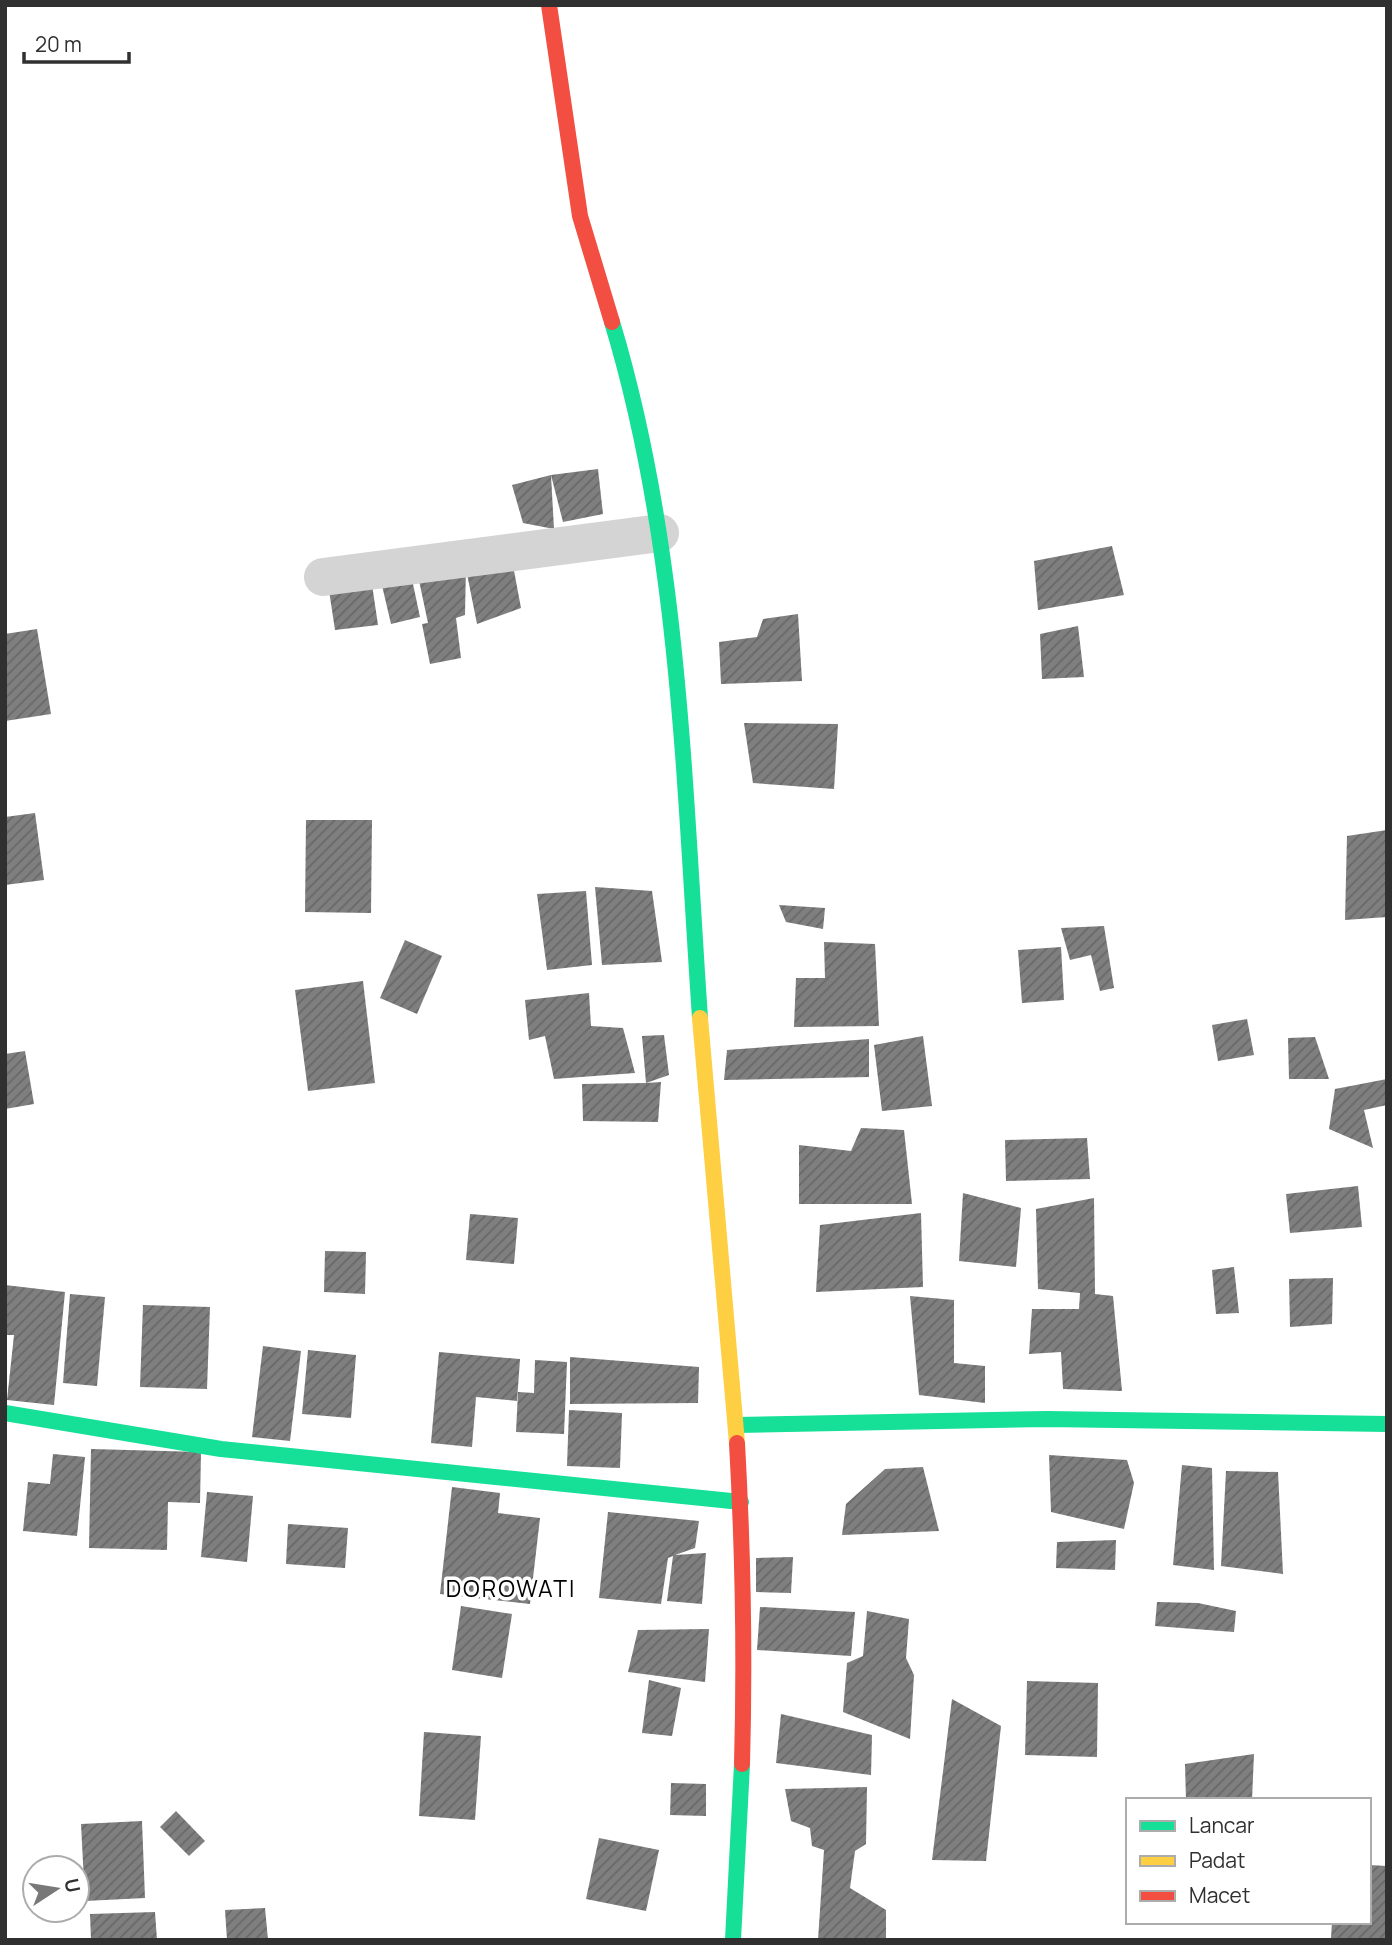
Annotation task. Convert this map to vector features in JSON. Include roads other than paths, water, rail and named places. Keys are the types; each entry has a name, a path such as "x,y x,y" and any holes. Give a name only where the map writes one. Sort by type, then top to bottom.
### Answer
{"street":[{"path":"549,5 580,216 631,384 660,533 678,699 700,1025 736,1425 744,1565 745,1668 733,1940"},
{"path":"323,577 660,533"},
{"path":"5,1413 220,1449 741,1502"},
{"path":"736,1425 1047,1419 1387,1424"}],"district":[{"name":"DOROWATI","path":"511,1588"}]}
